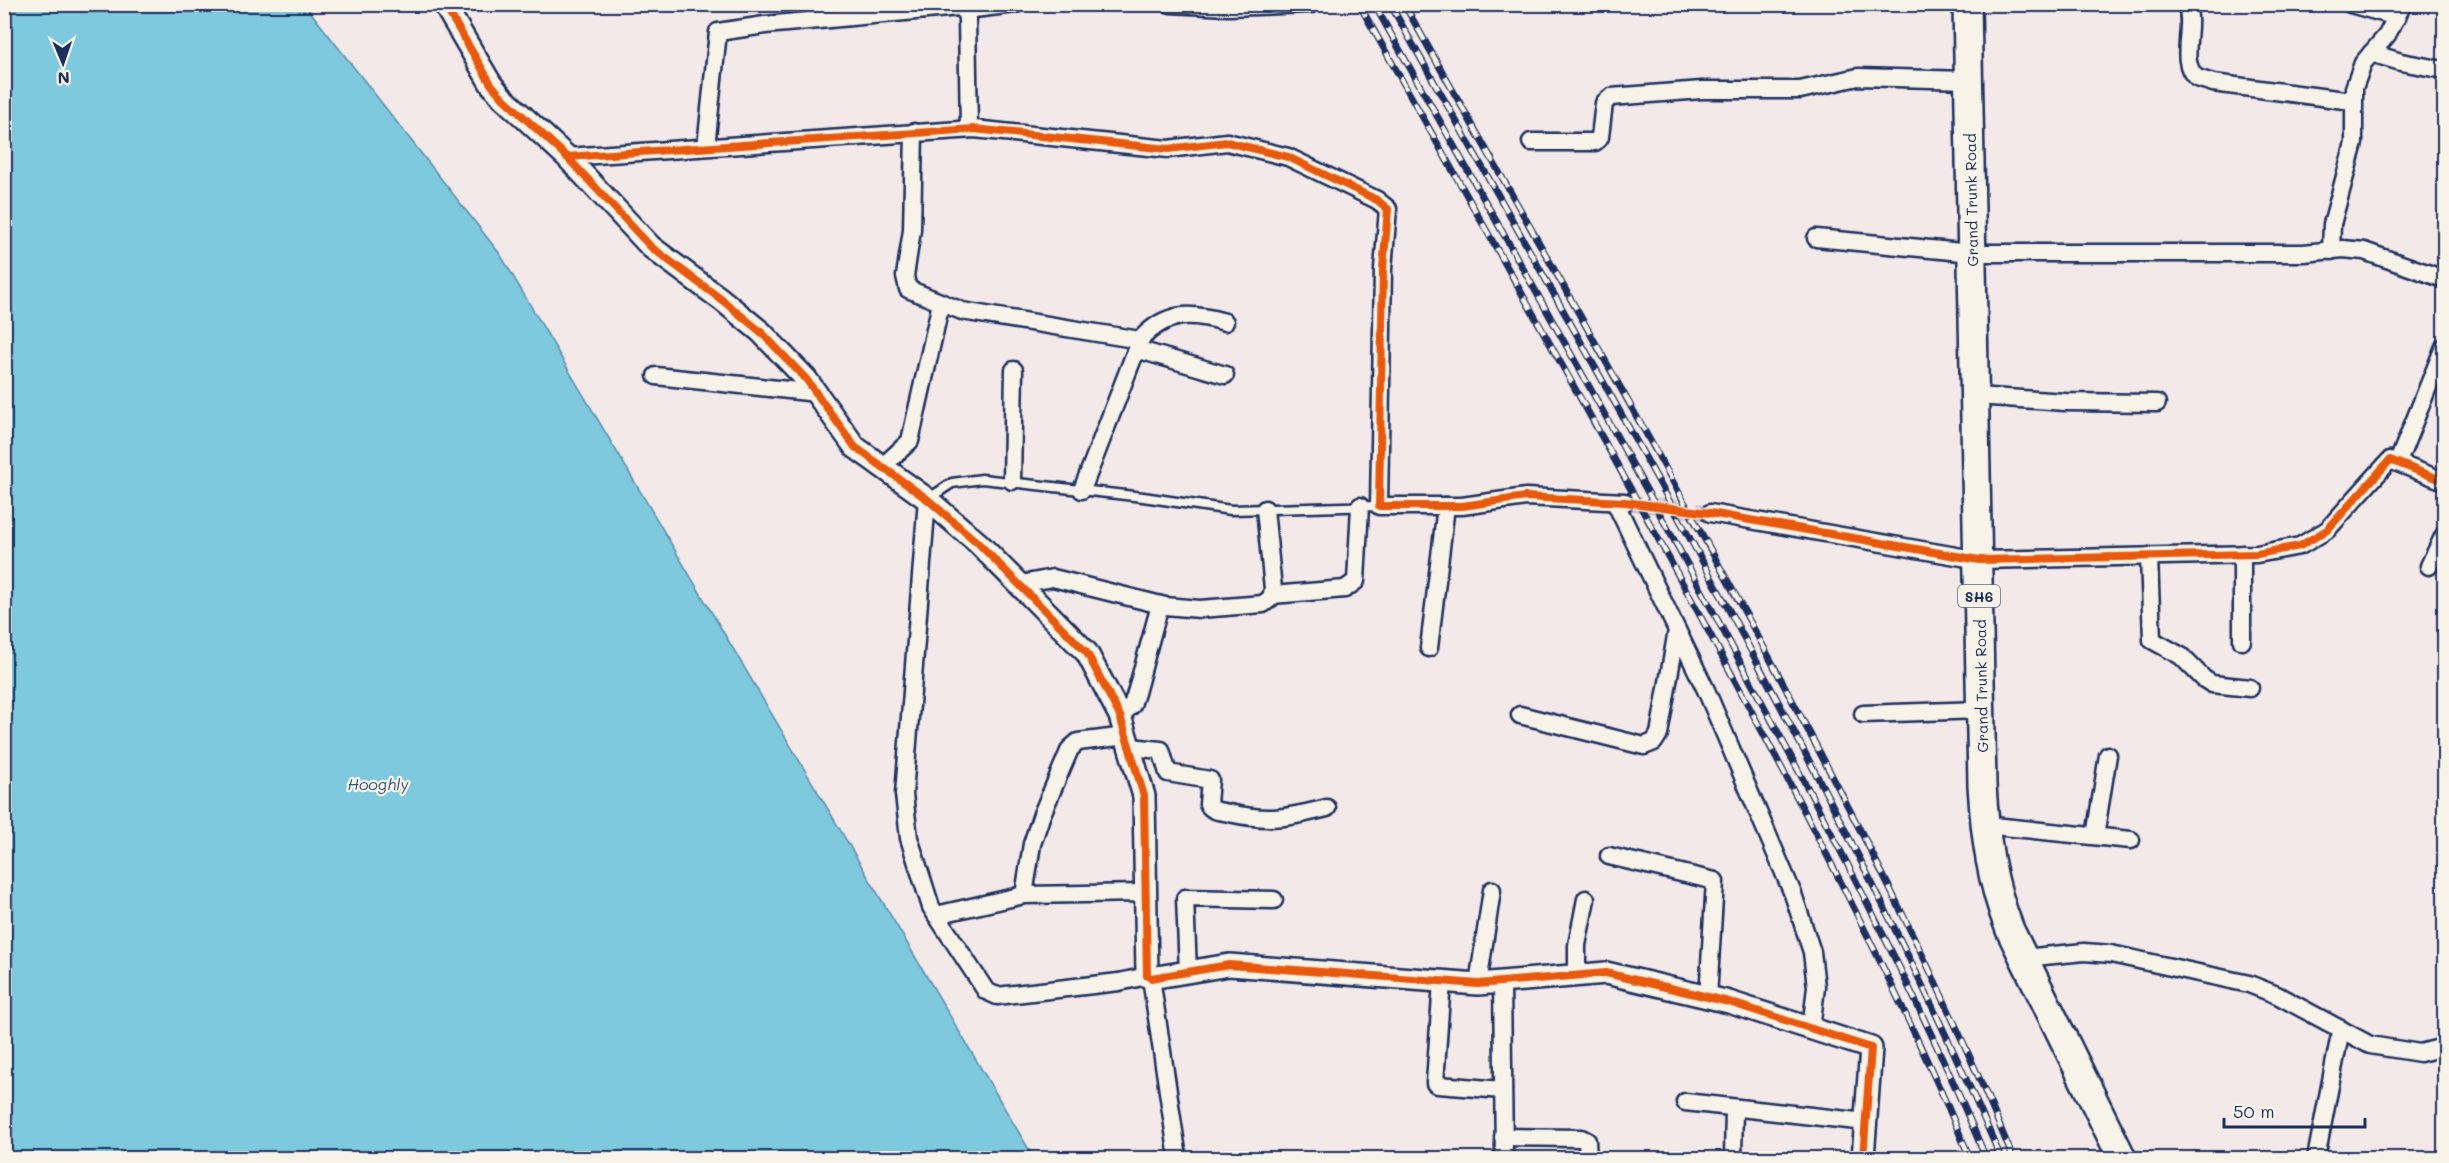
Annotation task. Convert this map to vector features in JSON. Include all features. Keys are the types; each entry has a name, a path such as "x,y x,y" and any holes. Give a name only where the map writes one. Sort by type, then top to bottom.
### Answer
{"main road":[{"name":"Grand Trunk Road","path":"1966,4 1984,825 1989,864 1997,897 2024,958 2122,1158"}],"street":[{"path":"444,4 491,84 567,158 651,247 761,332 817,393 847,438 927,499 1021,585 1087,652 1125,733 1144,796 1144,893 1149,977 1178,1158"},
{"path":"706,147 718,32 1016,4"},
{"path":"1170,4 1228,7 1311,4"},
{"path":"2186,4 2190,19 2189,63 2197,78 2213,83 2352,101"},
{"path":"2331,251 2332,224 2354,143 2352,101 2359,73 2400,11 2350,4"},
{"path":"965,10 969,129"},
{"path":"2371,52 2401,62 2445,70"},
{"path":"1531,142 1595,142 1600,137 1604,103 1611,97 1702,90 1800,90 1858,77 1968,80"},
{"path":"567,158 969,129 1168,149 1230,142 1288,157 1384,205 1389,215 1383,269 1379,506 1446,506 1526,497 1620,502 1677,630 1707,690 1804,923 1812,952 1816,987 1811,1029"},
{"path":"914,132 912,230 906,283 912,292 975,314 1138,345 1225,375"},
{"path":"1816,238 1972,253 2351,249 2364,251 2445,279"},
{"path":"883,466 910,441 941,303"},
{"path":"1082,490 1138,345 1148,331 1166,321 1192,313 1226,322"},
{"path":"2398,462 2445,347"},
{"path":"1012,481 1014,370"},
{"path":"656,376 817,393"},
{"path":"1976,396 2075,402 2157,403"},
{"path":"1710,513 1979,560 2242,554 2300,546 2327,530 2385,462 2390,460 2445,481"},
{"path":"927,499 904,794 909,838 931,907 986,991 997,996 1119,982 1229,964 1478,984 1606,973 1708,998 1871,1048 1863,1158"},
{"path":"1021,585 1053,578 1160,605 1200,609 1263,604 1272,595 1345,589 1353,586 1356,581 1360,506"},
{"path":"1429,648 1446,506"},
{"path":"1265,509 1272,595"},
{"path":"2429,566 2445,535"},
{"path":"2242,554 2242,641"},
{"path":"2149,556 2152,640 2181,656 2204,680 2212,684 2250,688"},
{"path":"1125,733 1160,605"},
{"path":"1520,715 1644,746 1654,742 1659,734 1677,630"},
{"path":"1863,714 1981,710"},
{"path":"1024,895 1032,844 1042,813 1070,749 1078,742 1125,733 1161,750 1168,772 1210,780 1208,804 1214,810 1253,818 1275,819 1327,808"},
{"path":"2095,836 2108,755"},
{"path":"1984,825 2131,840"},
{"path":"1609,856 1715,881 1708,998"},
{"path":"1478,984 1492,890"},
{"path":"936,915 1024,895 1144,893"},
{"path":"1188,972 1185,898 1274,900"},
{"path":"1577,975 1577,945 1586,899"},
{"path":"2024,958 2084,952 2111,954 2249,984 2277,995 2370,1045 2420,1053 2445,1047"},
{"path":"1442,981 1435,1083 1503,1090"},
{"path":"1502,981 1503,1158"},
{"path":"2316,1158 2341,1029"},
{"path":"1685,1102 1866,1122"},
{"path":"1733,1158 1734,1108"},
{"path":"1503,1137 1581,1138 1587,1141 1588,1158"}],"lane":[{"path":"927,499 941,489 966,480 1012,481 1232,510 1379,506"}],"water":[{"name":"Hooghly","path":"5,4 305,5 500,254 1034,1158 5,1158"}],"tunnel":[{"path":"1625,502 1710,513"}],"railway":[{"path":"1359,4 1629,485 1784,773 1881,963 1970,1158"},
{"path":"1374,4 1564,342 1814,799 1904,977 1986,1158"},
{"path":"1390,4 1626,422 1764,675 1887,914 1946,1035 2001,1158"},
{"path":"1404,4 1634,412 1802,719 1898,904 1958,1030 2013,1158"}],"cycle path":[{"path":"444,4 491,84 503,98 567,157 651,247 761,332 806,379 855,447 927,499 978,543 1087,653 1120,716 1144,796 1147,976 1151,978 1229,965 1478,984 1606,973 1729,1002 1871,1048 1863,1158"},
{"path":"567,157 974,129 1168,149 1227,142 1288,157 1377,200 1388,209 1383,269 1379,506 1462,506 1526,497 1625,502 1710,513 1979,560 2257,554 2300,546 2327,530 2390,460 2444,481"}]}
